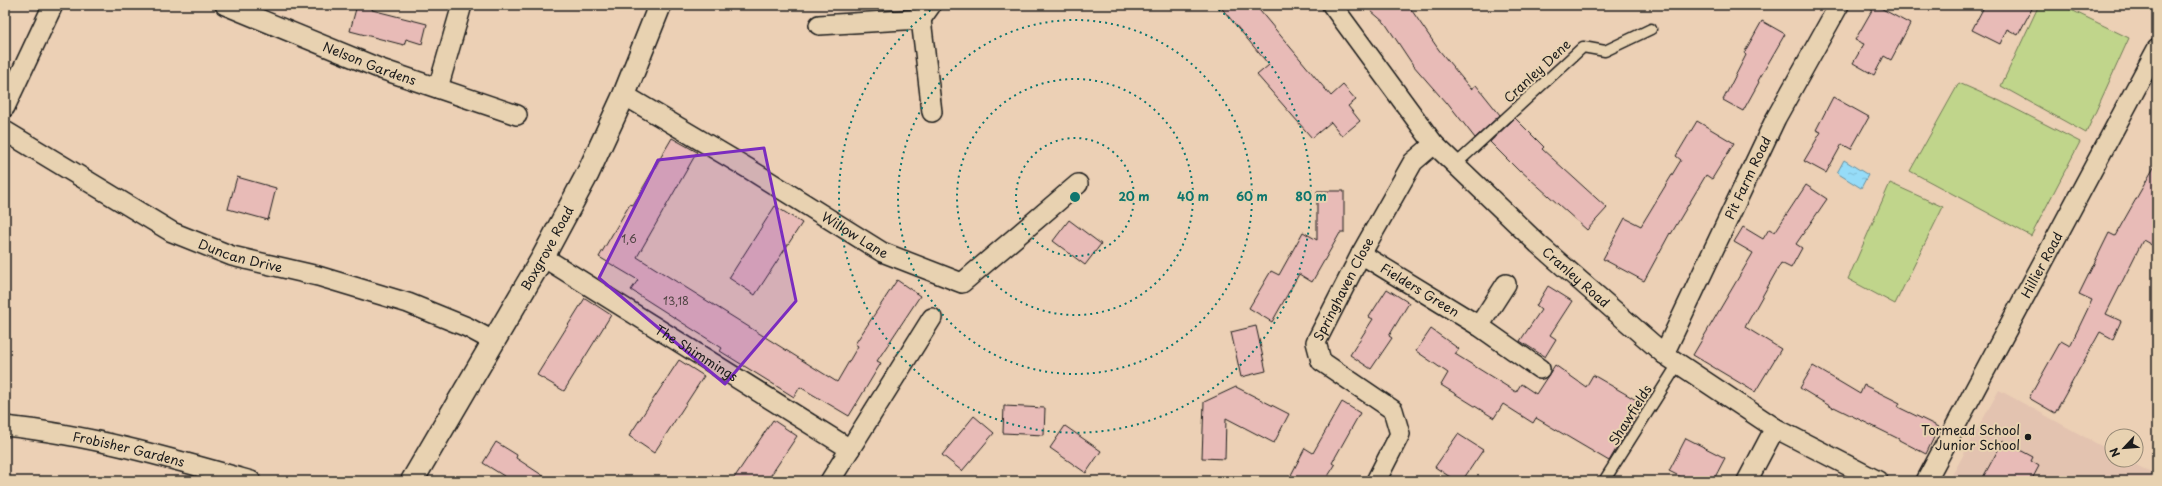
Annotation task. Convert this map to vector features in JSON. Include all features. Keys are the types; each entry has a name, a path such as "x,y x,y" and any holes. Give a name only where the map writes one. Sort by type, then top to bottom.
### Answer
{"main road":[{"name":"Boxgrove Road","path":"417,479 493,341 543,257 588,172 624,95 660,5"}],"street":[{"path":"5,107 54,5"},
{"name":"Nelson Gardens","path":"225,5 381,69 516,115"},
{"path":"438,88 462,5"},
{"name":"Cranley Road","path":"1332,5 1434,144 1538,244 1671,359 1775,428 1878,481"},
{"name":"Pit Farm Road","path":"1671,359 1776,118 1839,5"},
{"path":"819,25 926,12 932,112"},
{"name":"Hillier Road","path":"1926,481 2157,49"},
{"name":"Willow Lane","path":"624,95 749,169 882,252 962,283 1078,184"},
{"name":"Duncan Drive","path":"5,131 172,232 232,256 318,276 408,303 468,328 493,341"},
{"name":"Springhaven Close","path":"1376,481 1400,434 1394,410 1321,361 1316,342 1361,254 1412,162 1434,144"},
{"name":"Fielders Green","path":"1361,254 1479,326 1540,369"},
{"name":"The Shimmings","path":"543,257 850,449"},
{"path":"1479,326 1506,284"},
{"path":"830,481 932,318"},
{"name":"Frobisher Gardens","path":"5,426 54,431 117,444 251,481"},
{"path":"1747,481 1775,428"}],"lane":[{"name":"Cranley Dene","path":"1456,164 1583,47 1605,51 1651,29"},
{"name":"Shawfields","path":"1604,481 1671,359"}],"highlighted area":[{"path":"764,148 796,301 725,384 599,278 658,160"}],"shaded area":[{"name":"Tormead School Junior School","path":"1999,390 2104,448 2104,468 2142,468 2157,476 2157,481 1949,481"}],"green space":[{"path":"2039,5 2061,5 2129,38 2086,133 2001,86"},
{"path":"1959,83 2000,101 2080,142 2031,236 1910,171"},
{"path":"1890,183 1943,207 1895,304 1848,279"}],"water":[{"path":"1844,160 1868,175 1861,188 1837,173"}],"building":[{"path":"357,5 373,5 372,10 427,24 422,44 406,39 404,45 350,31"},
{"path":"1219,5 1255,5 1331,96 1343,85 1356,100 1348,106 1360,121 1342,136 1331,122 1312,138 1257,75 1269,65"},
{"path":"1364,5 1408,5 1439,50 1471,89 1476,85 1500,115 1475,138 1447,102 1446,103 1413,65 1385,23"},
{"path":"1875,5 1910,24 1891,60 1884,56 1874,75 1853,63 1864,44 1855,40"},
{"path":"1985,5 2034,5 2018,35 2007,29 2000,44 1972,30"},
{"path":"1762,21 1785,34 1743,111 1723,100 1746,55 1744,53"},
{"path":"1833,97 1869,117 1851,149 1842,144 1826,173 1804,161 1821,132 1816,130"},
{"path":"1515,118 1544,147 1542,149 1607,208 1587,230 1520,170 1519,171 1490,142"},
{"path":"1697,121 1734,143 1712,179 1706,175 1671,234 1670,233 1644,281 1603,259 1625,218 1641,226 1681,160 1676,156"},
{"path":"672,138 697,152 637,257 837,382 858,346 855,344 897,280 920,296 877,361 881,363 849,416 800,387 794,397 720,351 722,348 631,290 638,280 599,257 630,204 633,205"},
{"path":"2157,162 2157,248 2143,240 2106,314 2121,321 2113,339 2100,332 2055,413 2029,398 2061,341 2070,346 2092,300 2079,294 2109,233 2115,236"},
{"path":"237,177 276,188 268,220 228,209"},
{"path":"1806,185 1827,199 1796,244 1802,248 1791,268 1781,263 1745,327 1781,349 1755,392 1693,355 1753,253 1734,242 1743,227 1763,239 1769,229 1775,232"},
{"path":"1317,191 1344,191 1344,233 1340,233 1312,282 1299,274 1272,322 1249,308 1271,271 1279,275 1303,232 1317,240"},
{"path":"775,206 802,223 755,295 729,278"},
{"path":"1069,220 1101,244 1085,265 1053,241"},
{"path":"1548,286 1572,301 1550,335 1556,339 1545,357 1520,341 1541,310 1536,306"},
{"path":"1387,289 1409,303 1389,336 1392,338 1371,369 1350,355 1373,319 1369,317"},
{"path":"585,298 611,315 564,391 537,375"},
{"path":"1256,326 1266,371 1241,377 1231,332"},
{"path":"1431,329 1459,349 1455,354 1516,392 1521,384 1536,394 1555,365 1586,387 1593,375 1643,404 1609,461 1536,418 1533,423 1503,404 1494,418 1441,385 1448,373 1416,351"},
{"path":"679,360 704,376 654,453 629,436"},
{"path":"1813,366 1860,394 1864,385 1900,403 1898,407 1939,427 1926,454 1899,439 1834,407 1833,408 1800,388"},
{"path":"1236,387 1289,414 1274,443 1226,418 1225,459 1202,458 1204,402"},
{"path":"1342,402 1360,413 1332,463 1335,465 1325,481 1302,481 1291,475 1305,448 1313,453"},
{"path":"1004,406 1045,408 1044,435 1003,433"},
{"path":"974,416 994,433 962,471 942,455"},
{"path":"773,420 797,436 767,481 732,481"},
{"path":"1065,426 1101,451 1086,473 1050,448"},
{"path":"1458,434 1483,450 1462,481 1456,481 1435,467"},
{"path":"1686,438 1725,458 1713,481 1689,481 1669,471"},
{"path":"2003,441 2033,457 2031,461 2039,466 2031,481 1981,481"},
{"path":"496,442 517,455 516,458 551,481 512,481 483,463"}],"place":[{"name":"Tormead School Junior School","path":"2028,437"}]}
